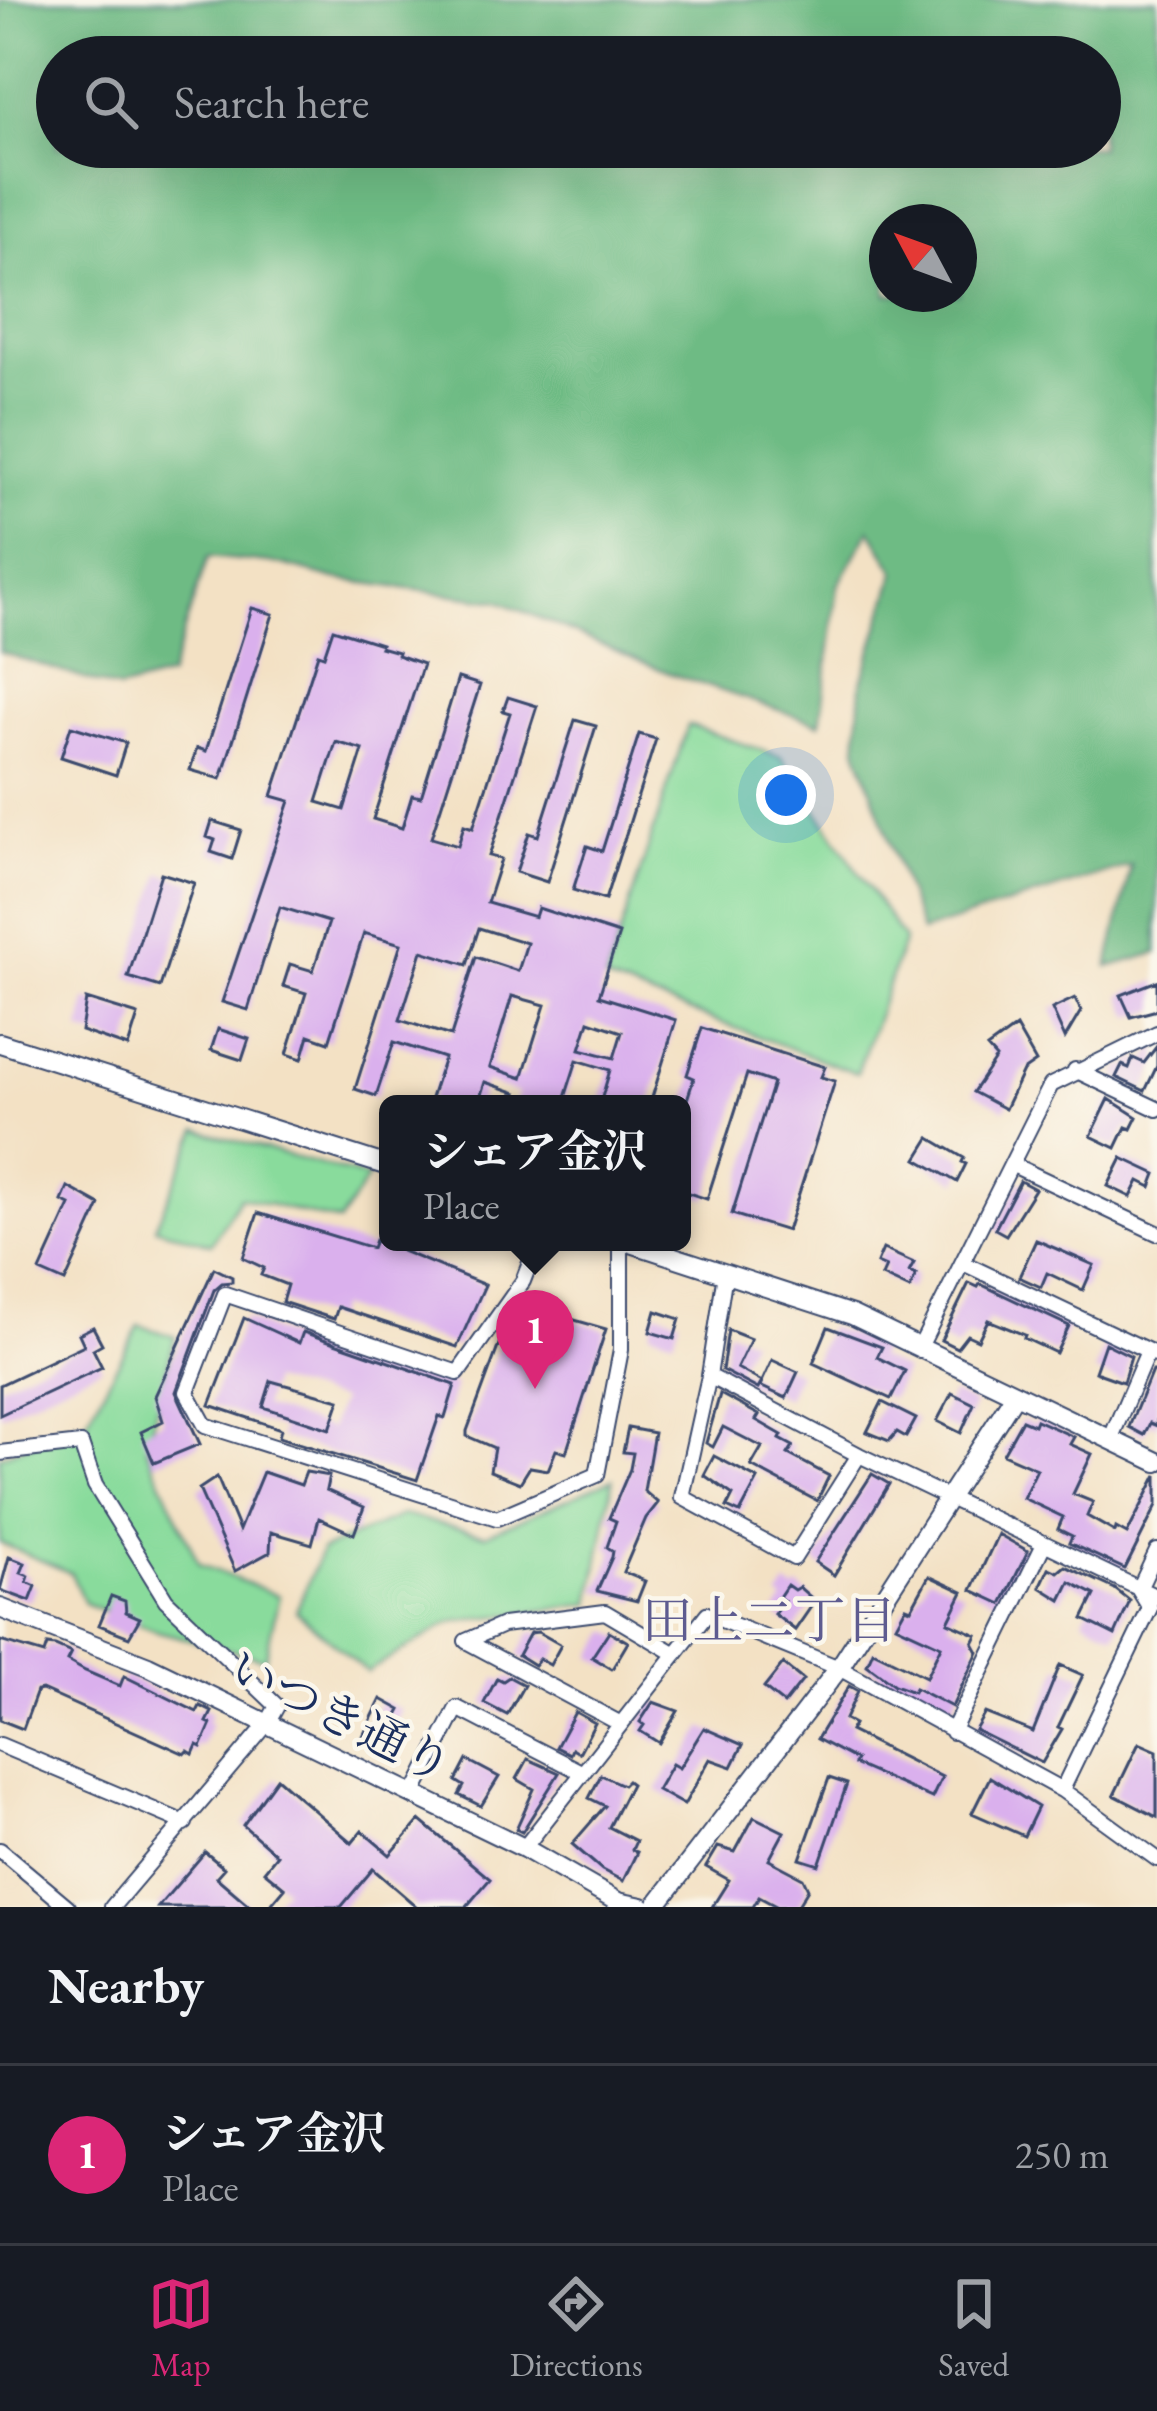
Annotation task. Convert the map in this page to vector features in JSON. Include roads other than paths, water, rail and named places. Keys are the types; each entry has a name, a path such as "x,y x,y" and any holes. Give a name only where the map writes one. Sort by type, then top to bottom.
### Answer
{"street":[{"path":"920,1347 1052,1085 1157,1033"},
{"path":"0,1043 379,1163"},
{"path":"1075,1070 1157,1108"},
{"path":"1013,1166 1157,1233"},
{"path":"535,1251 523,1281 458,1373 225,1294 187,1392 205,1425 497,1518 597,1475 621,1350 625,1251"},
{"path":"654,1251 852,1315 1157,1462"},
{"path":"963,1264 1153,1353 1110,1440"},
{"path":"725,1273 710,1376 682,1497 794,1558 859,1455"},
{"path":"710,1376 859,1455 1157,1597"},
{"path":"655,1907 839,1668 1014,1396"},
{"path":"0,1454 81,1444 95,1485 166,1600 277,1706 267,1724 112,1907"},
{"path":"952,1732 1044,1544"},
{"path":"1139,1589 1157,1551"},
{"path":"1062,1790 1150,1608 1139,1589"},
{"name":"いつき通り","path":"0,1608 148,1666 524,1848 618,1902 642,1907"},
{"path":"621,1724 466,1641 503,1625 605,1612 676,1654"},
{"path":"524,1848 707,1614 839,1668 1062,1790 1157,1859"},
{"path":"413,1795 457,1708 583,1772"},
{"path":"0,1745 185,1823"},
{"path":"0,1850 68,1907"}],"place":[{"name":"シェア金沢","path":"535,1389"}],"district":[{"name":"田上二丁目","path":"769,1620"}]}
